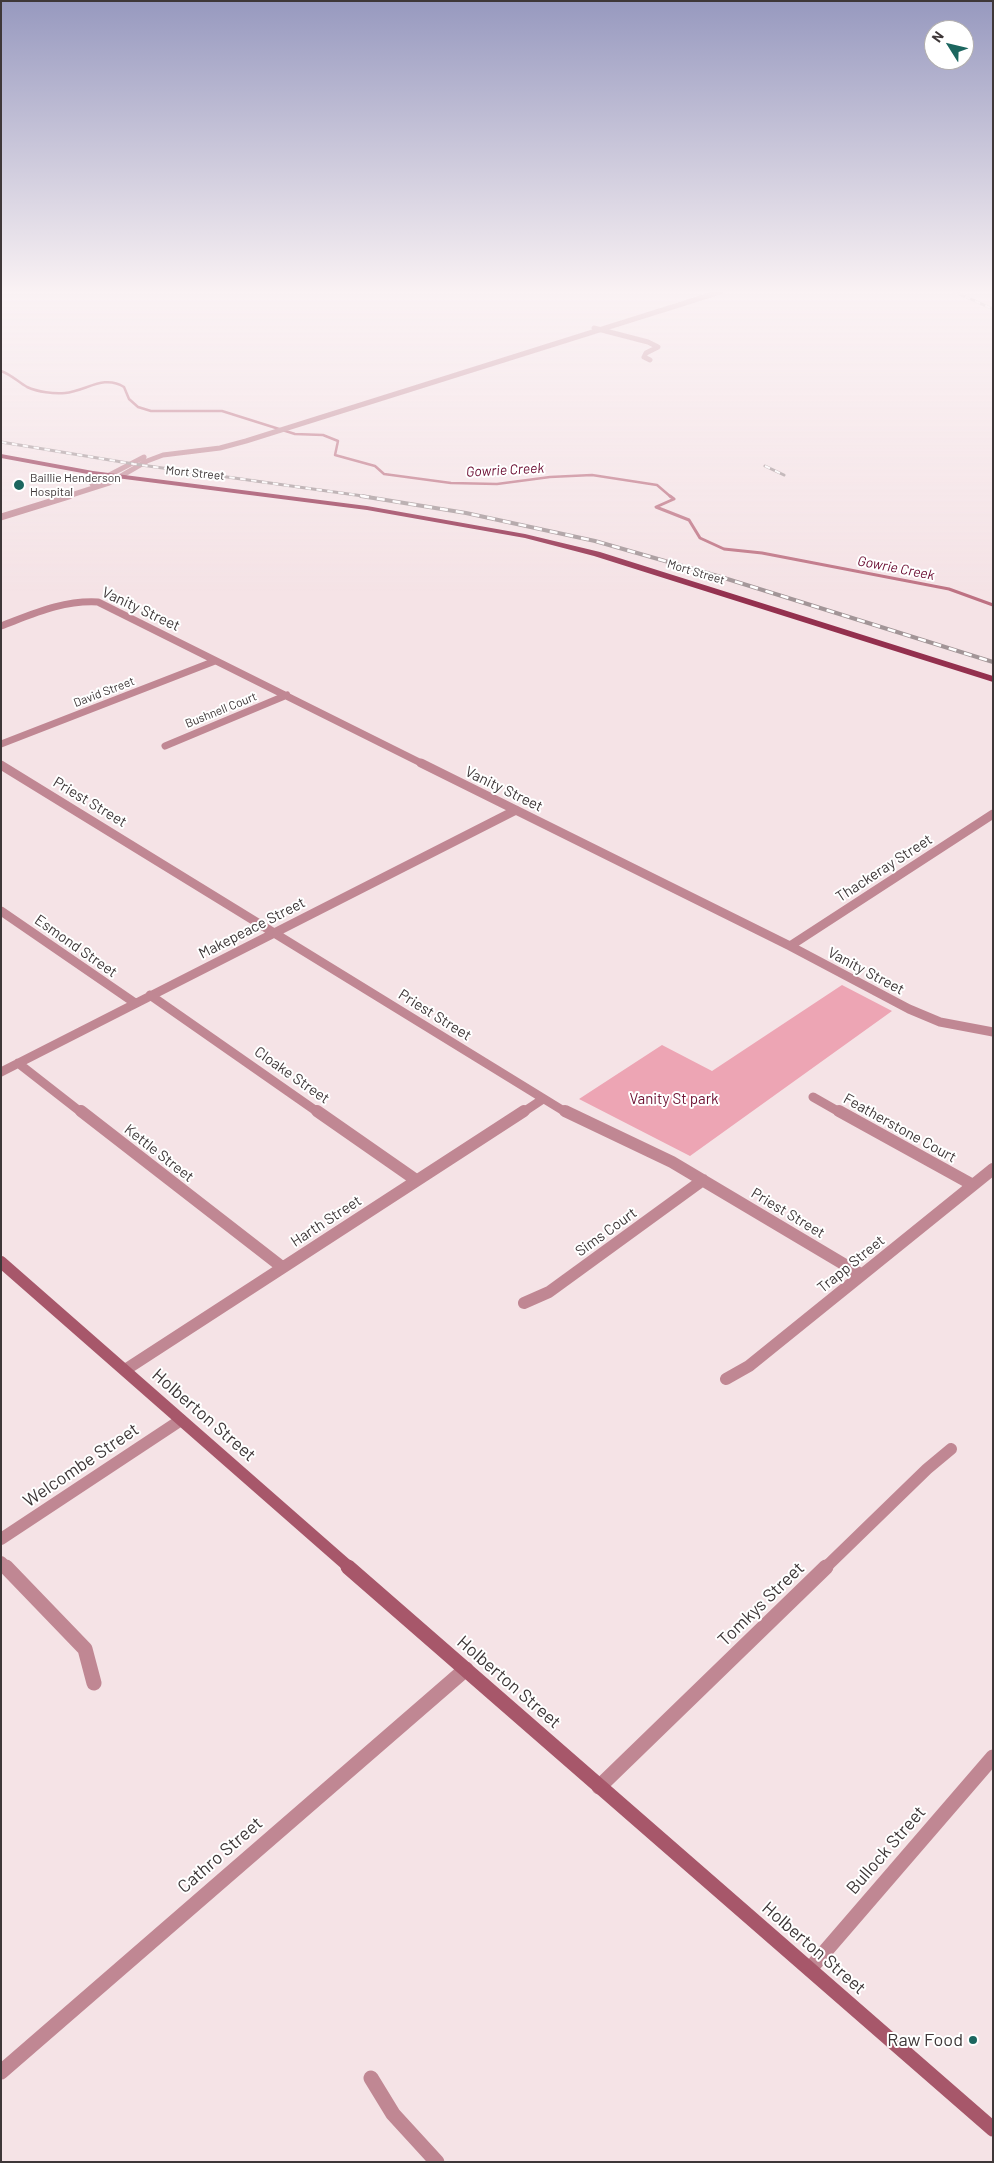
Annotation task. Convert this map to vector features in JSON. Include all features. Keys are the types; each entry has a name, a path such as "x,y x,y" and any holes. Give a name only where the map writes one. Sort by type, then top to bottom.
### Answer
{"main road":[{"name":"Mort Street","path":"1,456 112,478"},
{"name":"Mort Street","path":"1,461 112,478 386,512 495,530 588,552 993,680"},
{"name":"Holberton Street","path":"1,1262 993,2129"}],"street":[{"path":"1,517 112,478 163,455 220,448 395,393"},
{"path":"1,513 112,478 136,460 160,452 250,439"},
{"name":"Vanity Street","path":"1,626 67,602 83,600 98,602 790,946 909,1009 932,1019 993,1032"},
{"name":"David Street","path":"1,744 215,661"},
{"name":"Bushnell Court","path":"165,746 287,695"},
{"name":"Priest Street","path":"1,765 570,1115 672,1162 862,1275"},
{"name":"Makepeace Street","path":"1,1072 516,810"},
{"name":"Thackeray Street","path":"790,946 993,814"},
{"name":"Esmond Street","path":"1,911 135,1003"},
{"name":"Cloake Street","path":"150,995 416,1180"},
{"name":"Kettle Street","path":"18,1063 282,1267"},
{"name":"Featherstone Court","path":"813,1097 973,1185"},
{"name":"Harth Street","path":"125,1370 543,1099"},
{"name":"Trapp Street","path":"726,1379 749,1366 993,1169"},
{"name":"Sims Court","path":"524,1303 549,1292 703,1180"},
{"name":"Welcombe Street","path":"1,1539 181,1420"},
{"name":"Tomkys Street","path":"599,1786 926,1470 951,1450"},
{"path":"1,1562 85,1649 94,1683"},
{"name":"Cathro Street","path":"1,2072 466,1669"},
{"name":"Bullock Street","path":"810,1970 993,1757"},
{"path":"371,2078 393,2114 437,2162"}],"green space":[{"name":"Vanity St park","path":"842,985 892,1011 690,1156 579,1099 662,1045 712,1071"}],"waterway":[{"name":"Gowrie Creek","path":"51,393 65,393"},
{"name":"Gowrie Creek","path":"126,393 129,399 138,407 151,411 222,411 295,434 323,435 338,441 335,455 375,466 384,474 451,483 497,484 550,477 592,475 657,485 671,497"},
{"name":"Gowrie Creek","path":"670,496 674,499 656,507 689,520 700,538 724,549 762,553 949,589 993,605"}],"railway":[{"path":"1,442 134,464 370,497"},
{"path":"765,466 784,475"},
{"path":"361,496 466,513 595,541 721,577 993,662"}],"place":[{"name":"Baillie Henderson Hospital","path":"19,485"},
{"name":"Raw Food","path":"973,2040"}]}
